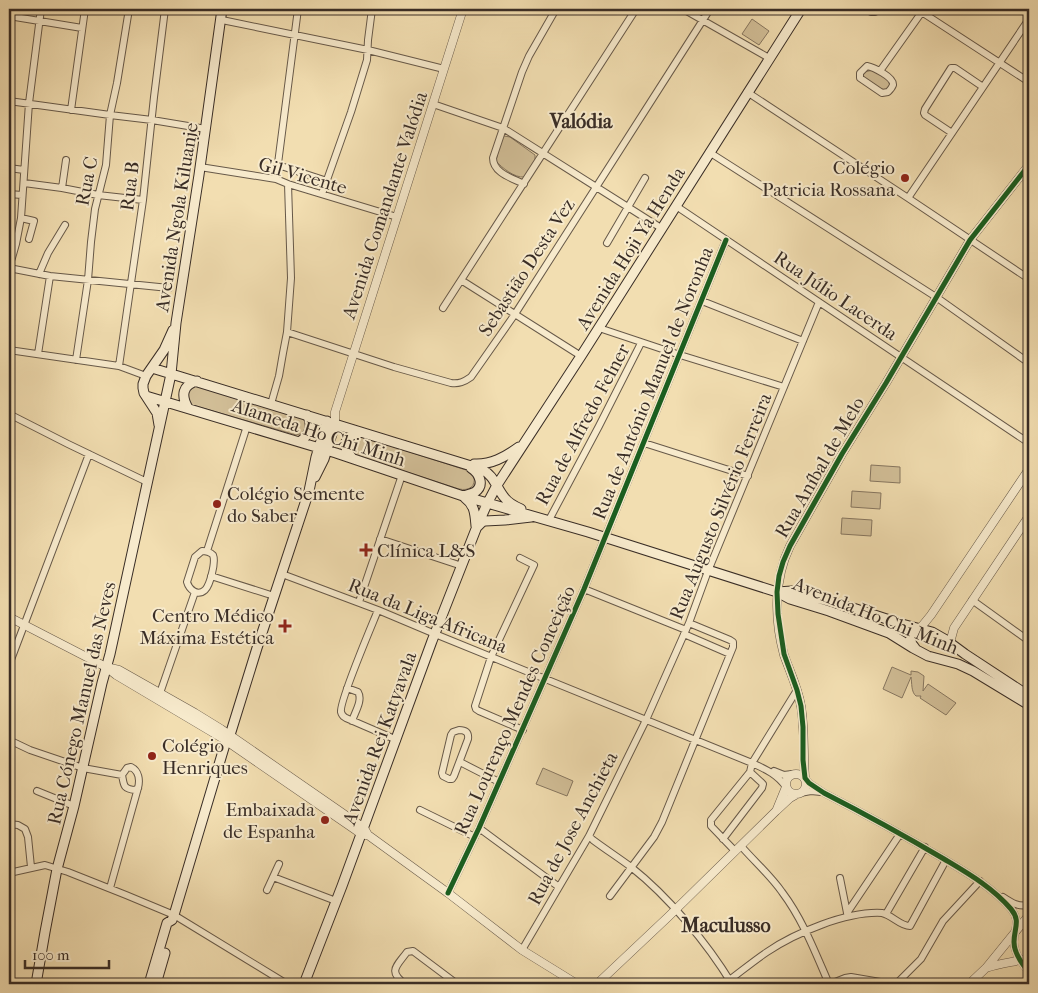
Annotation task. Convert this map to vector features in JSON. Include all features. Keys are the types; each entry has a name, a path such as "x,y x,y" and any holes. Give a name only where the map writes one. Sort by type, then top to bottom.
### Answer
{"main road":[{"name":"Avenida Ngola Kiluanje","path":"160,430 172,374 176,323 222,20 222,9"},
{"name":"Avenida Hoji Ya Henda","path":"487,504 497,485 599,328 797,11"},
{"path":"160,430 157,413 143,388 144,380 164,350 176,323"},
{"name":"Alameda Ho Chi Minh","path":"152,368 461,462"},
{"path":"188,408 183,397 184,392 188,385 197,381"},
{"name":"Alameda Ho Chi Minh","path":"146,396 352,458 487,504 537,516"},
{"path":"299,442 306,438 311,427 307,415"},
{"name":"Avenida Comandante Valódia","path":"156,984 173,918 228,738 331,423"},
{"name":"Rua Cónego Manuel das Neves","path":"36,984 57,869 83,768 160,430"},
{"path":"352,458 347,451 346,442 352,434 360,432"},
{"path":"461,462 479,464 496,461 517,448 527,438"},
{"path":"461,462 486,472 497,485 506,501 537,516 777,592"},
{"path":"461,462 475,471 479,475 480,480 477,490 463,496"},
{"path":"463,496 486,494 497,485"},
{"path":"463,496 472,505 476,516 476,529"},
{"name":"Avenida Rei Katyavala","path":"304,984 364,832 435,634 487,504"},
{"path":"476,529 485,521 537,516"},
{"name":"Avenida Ho Chi Minh","path":"777,592 792,591 937,634 1027,700"},
{"name":"Avenida Ho Chi Minh","path":"777,592 790,599 890,633 919,651 967,668 1027,700"},
{"path":"918,629 912,634 910,639 913,646 919,651"},
{"path":"939,659 947,660 952,657 954,652 951,643"},
{"name":"Avenida Comandante Valódia","path":"149,984 168,923 173,918"}],"street":[{"path":"41,9 29,103 21,218 9,266 50,276 169,288"},
{"path":"71,110 85,9"},
{"name":"Rua C","path":"76,360 98,195 106,165 110,116 130,9"},
{"name":"Rua B","path":"120,366 143,200 165,9"},
{"path":"276,179 298,9"},
{"path":"322,194 354,104 367,60 372,9"},
{"name":"Avenida Comandante Valódia","path":"331,423 463,9"},
{"path":"524,184 496,168 493,164 493,158 522,72 556,9"},
{"path":"443,308 636,9"},
{"path":"683,9 769,58"},
{"name":"Sebastião Desta Vez","path":"287,332 451,383 459,384 465,381 476,372 710,9"},
{"path":"867,9 875,12 879,9"},
{"path":"880,71 921,10 1029,82"},
{"path":"9,16 82,28"},
{"path":"908,198 1029,19"},
{"path":"222,20 368,50 444,69"},
{"path":"866,66 871,66 880,71 892,83 892,87 886,93 882,93 859,76 866,66"},
{"path":"952,133 925,116 924,113 951,68 954,68 983,87"},
{"path":"747,92 1029,279"},
{"path":"9,101 206,128"},
{"path":"433,104 503,128 661,228"},
{"path":"709,152 936,298 1029,363"},
{"path":"62,188 66,160"},
{"path":"278,165 327,181"},
{"name":"Rua Aníbal de Melo","path":"805,778 803,760 804,726 797,690 782,644 778,614 777,592 781,570 790,546 842,454 970,240 1029,165"},
{"name":"Gil Vicente","path":"200,167 276,179 397,217"},
{"path":"9,168 24,170"},
{"path":"607,243 645,178"},
{"path":"24,183 143,200"},
{"path":"271,404 279,376 287,332 291,278 288,184"},
{"path":"9,194 22,195"},
{"name":"Rua Júlio Lacerda","path":"676,206 1029,443"},
{"path":"21,218 34,220 29,239"},
{"path":"39,274 48,253 65,225"},
{"name":"Rua de António Manuel de Noronha","path":"604,537 680,356 726,240"},
{"path":"38,354 50,276"},
{"path":"461,280 581,356"},
{"path":"702,301 803,341"},
{"name":"Rua Augusto Silvério Ferreira","path":"646,720 685,632 708,571 819,302"},
{"path":"599,328 680,356 784,387"},
{"name":"Rua de Alfredo Felner","path":"549,520 595,434 644,334"},
{"path":"9,350 120,366 146,376"},
{"path":"9,414 148,482"},
{"path":"207,551 247,426"},
{"path":"644,443 748,476"},
{"path":"9,665 89,454"},
{"path":"918,629 931,615 1029,469"},
{"path":"359,602 402,475"},
{"path":"951,643 950,639 954,628 1029,516"},
{"name":"Rua Lourenço Mendes Conceição","path":"448,893 523,730 584,589 604,537"},
{"path":"380,539 462,566"},
{"path":"202,551 207,551 213,556 214,563 211,576 206,588 201,592 195,592 189,588 187,582 194,557 202,551"},
{"path":"520,558 534,564 491,657 475,703 476,709 523,730"},
{"name":"Rua da Liga Africana","path":"282,574 359,602 761,767"},
{"path":"211,576 274,596"},
{"path":"584,589 685,632 730,654"},
{"path":"159,696 195,592"},
{"path":"972,600 1029,641"},
{"path":"378,610 347,688 341,713 342,716 352,721 397,740"},
{"path":"9,617 159,696 228,738 364,832 522,950 577,984"},
{"path":"610,896 658,830 734,646 730,640 689,622"},
{"path":"347,688 358,692 360,696 352,721"},
{"path":"797,690 752,763 750,772 710,823 723,839 738,848 767,874 781,890 806,931 829,984 852,977 892,984"},
{"name":"Rua de Jose Anchieta","path":"522,950 589,836 646,720"},
{"path":"464,730 468,732 469,736 460,762 452,779 443,776 442,773 451,735 453,732 464,730"},
{"path":"9,740 30,750 83,768 122,775"},
{"path":"776,811 786,787 786,781 792,774 798,771 803,760"},
{"path":"460,762 499,782"},
{"path":"761,767 784,775 801,774 809,783 824,793 925,847 1016,905 1029,905"},
{"path":"761,767 776,776 791,793 799,794 803,791 806,785 805,778"},
{"path":"110,888 140,782 138,774 133,768 127,768 122,775 124,785 127,789 135,790 138,788"},
{"path":"723,839 762,788 763,784 750,772"},
{"path":"37,791 74,806"},
{"path":"597,984 790,798 811,791 824,793"},
{"path":"420,810 475,837"},
{"path":"9,824 18,825 25,829 28,838 31,867"},
{"path":"479,828 559,887"},
{"path":"848,915 900,834"},
{"path":"589,836 632,868 675,910 705,945 728,983 768,951 806,931 848,915 886,914 905,926 910,926 946,860"},
{"path":"886,914 925,847"},
{"path":"267,890 279,864"},
{"path":"9,873 45,865 110,888 173,918 287,984"},
{"path":"273,877 336,901"},
{"path":"840,878 848,915"},
{"path":"896,984 920,958 943,921 980,881"},
{"path":"995,892 1015,915 1017,925 1014,946 1020,960 1029,972"},
{"path":"968,984 986,968 1029,915"},
{"path":"405,984 397,978 396,968 407,952 413,951 457,984"},
{"path":"986,968 1029,958"}],"shaded area":[{"path":"752,19 769,31 759,45 742,34"},
{"path":"874,70 888,79 890,86 887,90 883,91 862,76 863,72"},
{"path":"504,136 510,137 535,155 535,161 524,177 509,172 496,161 501,138"},
{"path":"198,385 305,418 307,428 303,433 296,435 192,405 189,403 187,392 192,387"},
{"path":"360,436 469,471 474,476 474,483 469,489 459,489 354,455 348,445 351,440"},
{"path":"871,465 900,467 900,483 870,481"},
{"path":"852,491 881,493 880,509 851,507"},
{"path":"842,518 872,520 871,536 841,534"},
{"path":"892,667 911,675 911,671 918,672 924,676 923,691 928,684 956,703 946,715 920,698 921,696 914,694 911,677 902,698 883,689"},
{"path":"543,768 573,781 567,796 536,784"}],"cycle path":[{"path":"1029,165 970,240 842,454 790,546 779,576 777,592 784,654 801,706 805,778 824,793 962,870 996,894 1016,917 1014,946 1019,958 1029,972"},
{"path":"448,893 479,828 584,589 726,240"}],"place":[{"name":"Colégio Patricia Rossana","path":"905,178"},
{"name":"Colégio Semente do Saber","path":"217,504"},
{"name":"Clínica L&S","path":"366,550"},
{"name":"Centro Médico Máxima Estética","path":"285,626"},
{"name":"Colégio Henriques","path":"152,756"},
{"name":"Embaixada de Espanha","path":"325,820"}],"district":[{"name":"Valódia","path":"581,121"},
{"name":"Maculusso","path":"726,925"}]}
